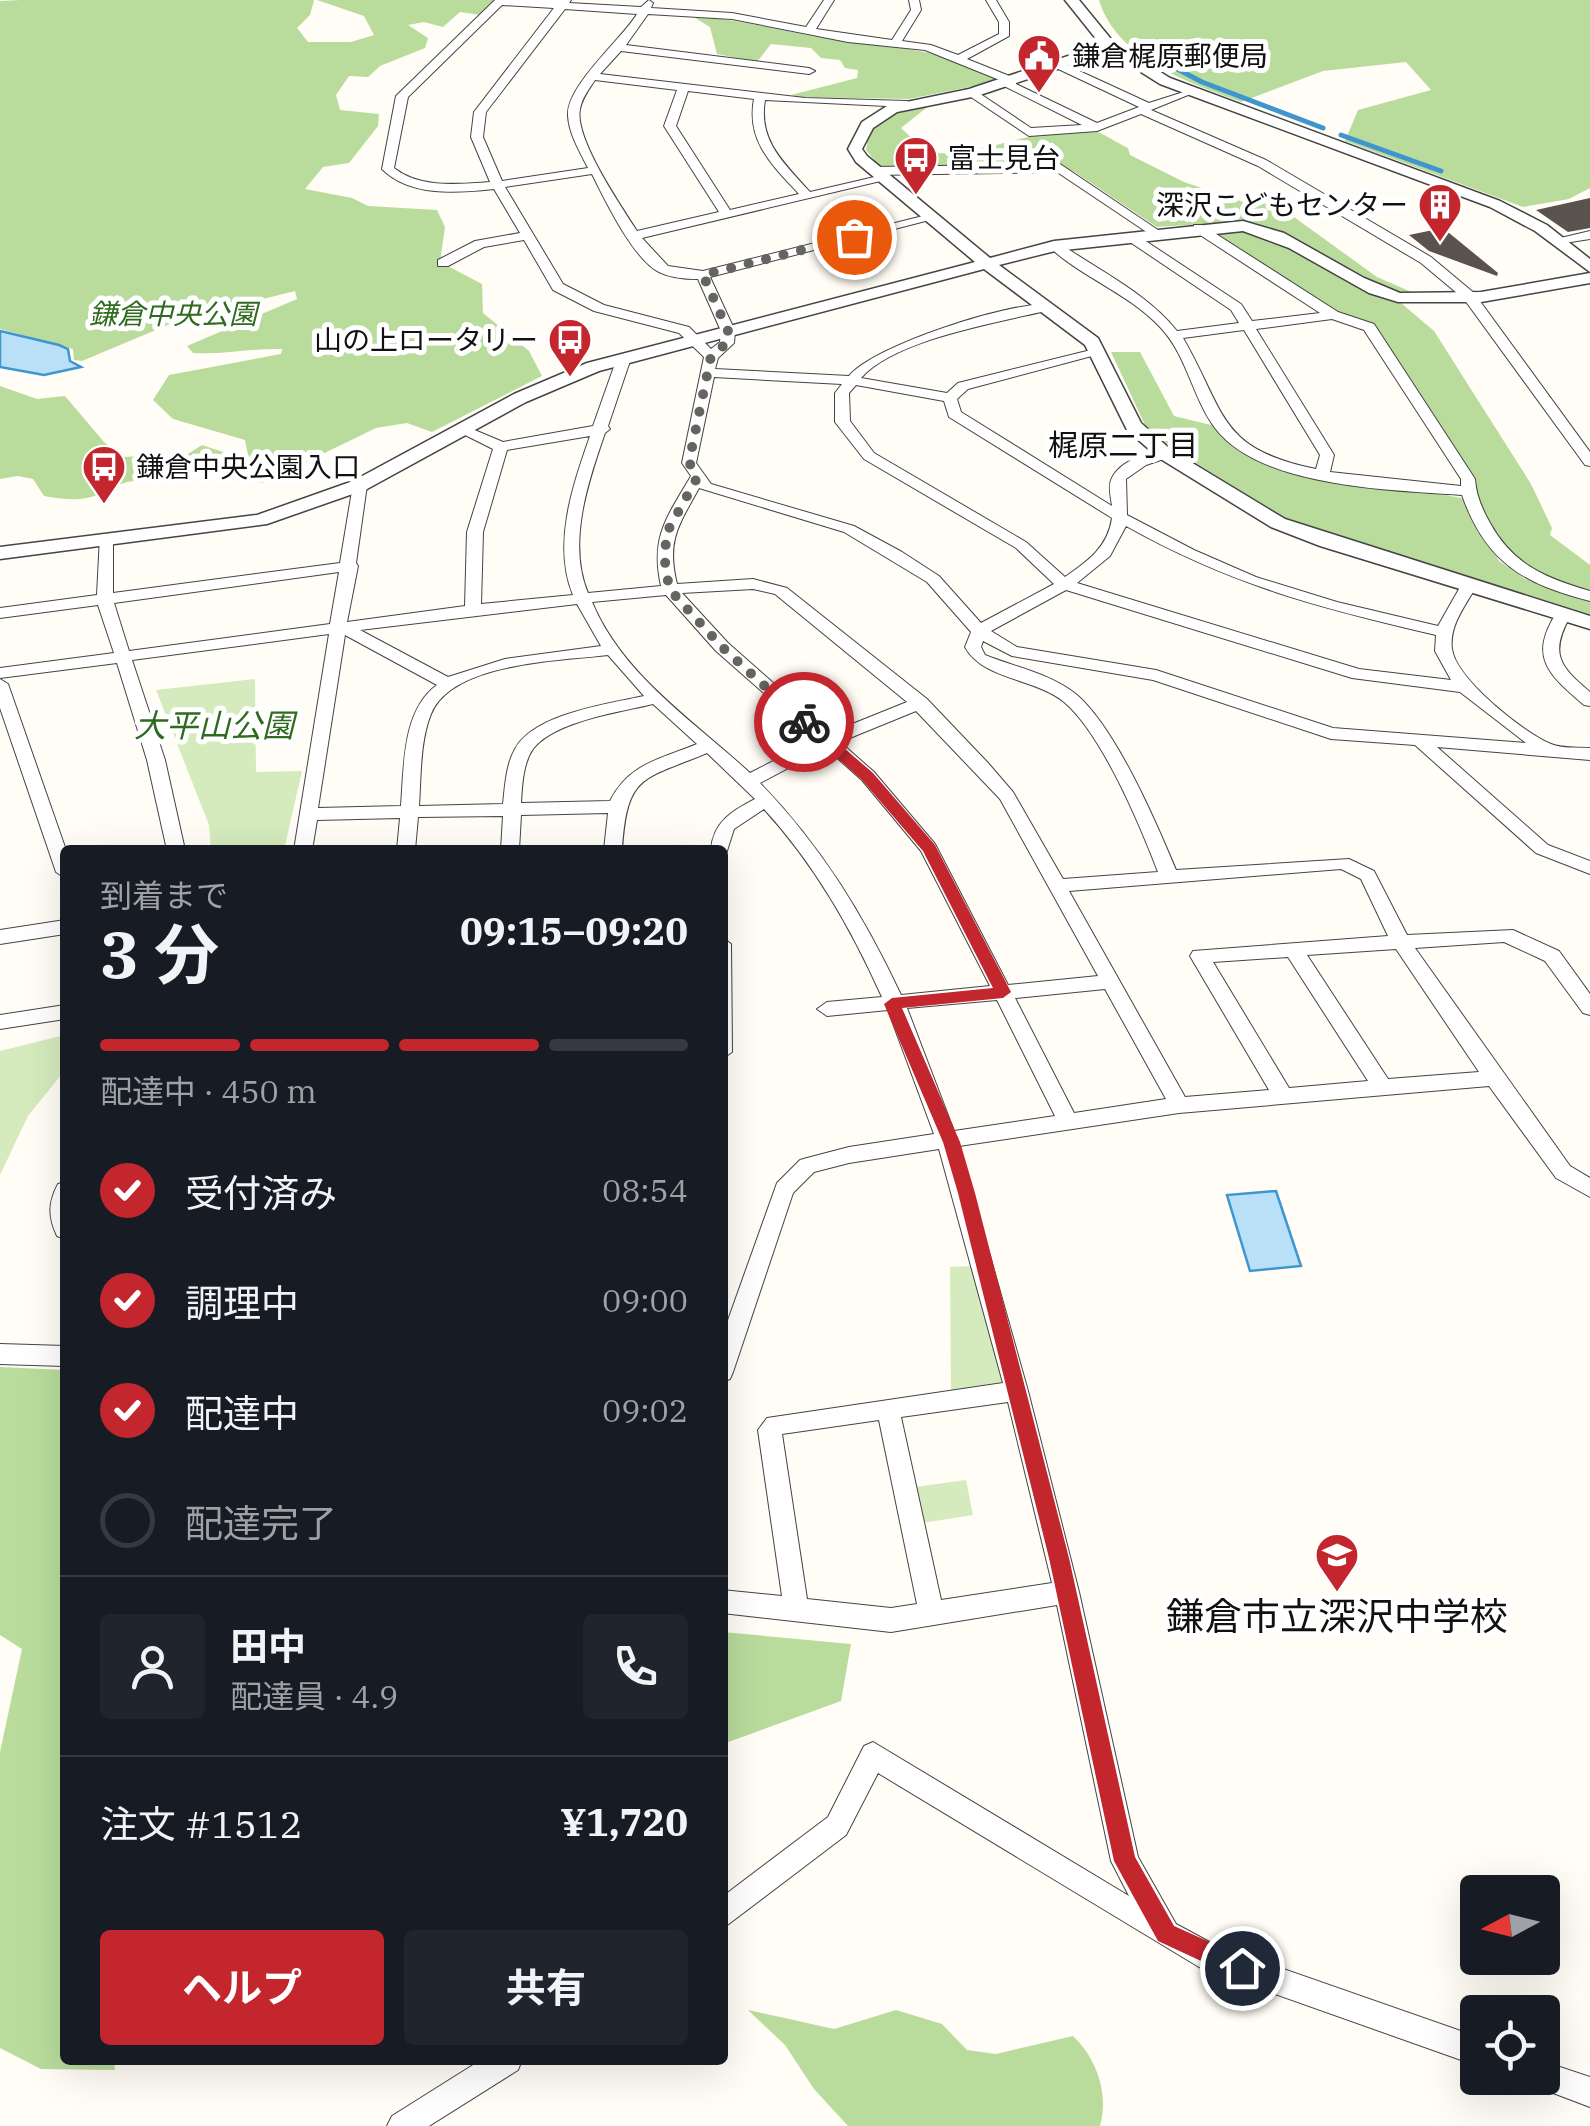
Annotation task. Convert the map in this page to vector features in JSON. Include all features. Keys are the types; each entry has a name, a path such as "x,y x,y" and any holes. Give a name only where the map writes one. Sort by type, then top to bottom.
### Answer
{"street":[{"path":"732,16 737,0"},
{"path":"809,31 830,0"},
{"path":"895,44 916,10 914,0"},
{"path":"961,58 1004,36 1004,22 991,0"},
{"path":"1072,0 1110,46 1189,91 1452,185 1519,215 1558,240 1590,268"},
{"path":"596,170 498,184 419,186 400,181 388,169 402,96 501,1 647,5 927,47 961,58 1097,128"},
{"path":"565,3 480,112 477,137 550,279 568,295 618,314 684,330 696,340 710,364"},
{"path":"647,5 580,95 572,116 596,170 659,267 703,275 931,218"},
{"path":"618,46 809,70"},
{"path":"1110,46 1010,82 908,104 882,114 856,138 861,159 1098,350 1133,426 1165,454 1278,523 1327,542 1590,623"},
{"path":"728,93 752,64"},
{"path":"1058,65 1262,163 1426,260 1469,296 1590,462"},
{"path":"596,77 760,97 908,104"},
{"path":"683,88 670,126 726,214"},
{"path":"972,93 1029,132 1097,128 1189,91"},
{"path":"760,97 756,132 807,196"},
{"path":"636,236 879,175 1060,168 1158,234"},
{"path":"0,553 260,520 360,485 460,428 566,376 1054,246 1244,226 1272,231 1378,292 1416,302 1590,278"},
{"path":"1198,228 1333,315 1369,327 1468,479 1468,491 1496,550 1512,566 1540,581 1590,596"},
{"path":"1558,240 1590,235"},
{"path":"443,264 480,244 526,236"},
{"path":"1131,237 1236,307 1327,455 1322,473"},
{"path":"1054,246 1175,335 1224,432 1259,457 1322,473 1468,491"},
{"path":"703,275 728,331 727,343 710,364 689,462 697,478 725,495 849,529 874,542 933,579 978,631 1012,651 1156,675 1331,733 1423,744 1590,754"},
{"path":"1045,307 904,344 874,358 850,380 841,408 844,424 858,445 1022,545 1062,582 1358,674 1461,687"},
{"path":"1175,335 1333,315"},
{"path":"950,398 963,386 1098,350"},
{"path":"624,358 572,524 571,557 582,599 611,650 748,782 819,860 849,910 892,1004 951,1142 1067,1592 1125,1861 1166,1934"},
{"path":"710,364 850,380 950,398"},
{"path":"950,398 954,414 1118,515 1226,571 1352,611 1444,632"},
{"path":"460,428 501,447 603,428"},
{"path":"473,610 474,532 501,447"},
{"path":"1165,454 1127,468 1118,480 1116,538 1102,559 978,631 973,647 979,658 1050,685 1085,714 1168,874"},
{"path":"697,478 666,534 665,568 670,590 722,647 868,776 930,848 1069,1122"},
{"path":"304,845 360,485"},
{"path":"105,540 104,600 119,656 156,760 175,845"},
{"path":"0,614 350,566"},
{"path":"0,673 473,610 753,584 781,591 921,702 971,751 1007,796 1179,1105"},
{"path":"1469,585 1444,632 1446,658 1461,687 1548,750"},
{"path":"1563,615 1547,647 1558,672 1590,701"},
{"path":"341,626 444,682"},
{"path":"407,845 423,712 444,682 495,667 611,650"},
{"path":"0,684 60,858"},
{"path":"510,845 514,778 524,747 547,729 658,698"},
{"path":"748,782 826,741 921,702"},
{"path":"1423,744 1542,850 1590,868"},
{"path":"614,845 614,808 622,789 640,772 708,746"},
{"path":"720,845 719,835 726,823 766,801"},
{"path":"310,814 614,808"},
{"path":"1057,886 1168,874 1352,865 1368,875 1400,941 1563,1172 1590,1189"},
{"path":"0,937 60,928"},
{"path":"1283,1096 1200,956 1488,933 1521,939 1552,956 1590,1008"},
{"path":"1293,950 1383,1088"},
{"path":"827,1009 1108,982"},
{"path":"0,1022 60,1013"},
{"path":"728,1354 784,1189 796,1176 825,1160 1179,1105 1494,1078"},
{"path":"0,1354 60,1356"},
{"path":"796,1609 770,1430 1017,1391"},
{"path":"888,1410 932,1614"},
{"path":"728,1602 891,1620 1067,1592"},
{"path":"728,1910 837,1826 873,1755 1209,1957 1460,2046"},
{"path":"402,2126 500,2065"},
{"path":"1560,2081 1590,2092"}],"green space":[{"name":"鎌倉中央公園","path":"314,0 310,15 297,28 308,42 351,42 374,35 364,16 317,0 497,0 481,15 460,12 443,27 424,22 408,25 428,38 425,48 380,66 368,77 349,76 336,95 340,110 379,114 378,126 349,163 323,167 305,189 352,198 368,206 437,210 445,227 440,262 482,284 483,313 529,351 542,376 432,432 407,423 376,428 263,483 243,480 249,460 245,440 173,419 153,400 169,375 281,354 282,349 193,353 187,346 297,299 295,291 182,319 82,361 74,360 73,349 0,329 0,1"},
{"path":"1099,0 1590,0 1590,188 1569,199 1523,207 1345,141 1358,110 1431,90 1406,62 1323,71 1241,102 1178,76 1138,53 1108,21"},
{"path":"692,16 939,55 999,81 909,99 799,97 791,95 857,78 858,70 845,68 840,60 821,58 811,48 771,44 757,62 717,54 710,27"},
{"path":"930,105 901,128 922,148 955,153 1052,132 1093,130 1128,148 1130,155 1184,182 1246,203 1276,204 1377,277 1423,297 1386,291 1280,230 1238,222 1157,227 1073,171 1039,163 979,170 880,167 866,150 869,132 890,115"},
{"path":"1222,228 1269,233 1383,299 1401,303 1434,331 1531,484 1552,528 1550,535 1590,565 1590,593 1558,582 1505,555 1375,329 1331,310 1212,231"},
{"path":"1111,352 1140,352 1174,416 1215,426 1228,441 1258,459 1466,499 1499,561 1525,579 1590,600 1590,617 1291,522 1165,444 1145,425"},
{"path":"0,386 37,399 65,396 104,442 124,457 145,456 146,469 166,468 202,445 226,453 224,463 192,476 125,483 84,499 44,496 33,479 0,479"},
{"name":"大平山公園","path":"255,679 256,772 302,771 285,845 211,845 209,825 156,690"},
{"path":"60,1036 60,1076 28,1116 0,1175 0,1051"},
{"path":"972,1266 1002,1382 951,1390 950,1267"},
{"path":"0,1367 60,1370 60,2065 114,2065 115,2070 41,2069 0,2048 0,1752 22,1649 0,1635"},
{"path":"966,1480 973,1515 922,1523 915,1487"},
{"path":"728,1632 851,1644 841,1701 728,1742"},
{"path":"748,2010 834,2029 896,2010 942,2024 967,2050 996,2054 1073,2036 1089,2055 1099,2078 1103,2102 1100,2126 848,2126 814,2089 785,2045"}],"water":[{"path":"0,331 68,349 70,361 81,367 44,375 0,367"},
{"path":"1276,1191 1301,1266 1250,1271 1227,1195"}],"building":[{"path":"1590,198 1590,228 1568,232 1536,210"},
{"name":"深沢こどもセンター","path":"1443,228 1497,276 1429,251 1409,235"}],"waterway":[{"path":"1143,51 1202,82 1323,128"},
{"path":"1341,135 1441,171"}],"way so far":[{"path":"804,722 722,647 670,590 664,556 666,534 678,504 697,478 689,462 711,356 727,343 728,331 703,275 854,237"}],"place":[{"name":"鎌倉梶原郵便局","path":"1039,94"},
{"name":"富士見台","path":"916,196"},
{"name":"深沢こどもセンター","path":"1440,243"},
{"name":"山の上ロータリー","path":"570,378"},
{"name":"鎌倉中央公園入口","path":"104,505"},
{"name":"鎌倉市立深沢中学校","path":"1337,1593"}],"district":[{"name":"梶原二丁目","path":"1123,446"}],"route":[{"path":"804,722 868,776 930,848 1003,992 892,1004 951,1142 966,1193 1043,1490 1125,1861 1166,1934 1209,1957 1242,1968"}]}
